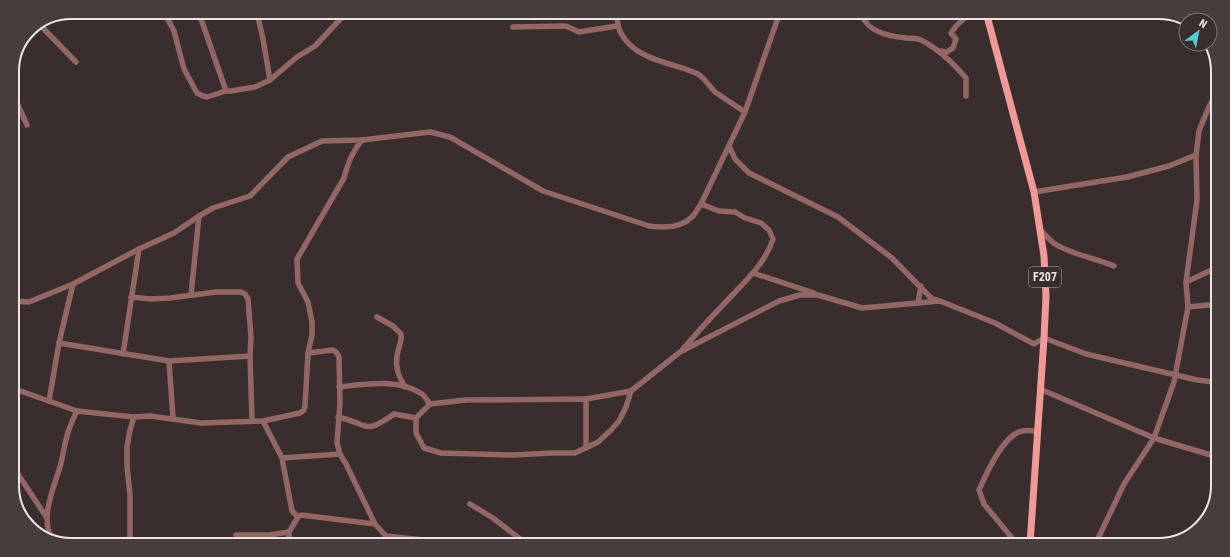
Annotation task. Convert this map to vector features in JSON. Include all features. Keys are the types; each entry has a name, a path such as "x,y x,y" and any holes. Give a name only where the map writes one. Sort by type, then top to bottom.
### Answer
{"main road":[{"name":"F207","path":"988,19 1034,192 1044,256 1046,296 1044,338 1030,538"}],"street":[{"path":"168,19 174,31 184,69 197,93 207,97 226,91 231,92 255,87 270,80 297,57 315,46 340,19"},
{"path":"201,19 226,91"},
{"path":"258,19 270,80"},
{"path":"618,19 617,26 622,35 632,46 645,56 698,74 715,92 746,112"},
{"path":"19,301 29,302 73,284 139,249 174,233 213,208 250,196 288,157 322,141 362,140 430,132 442,134 450,137 543,191 649,226 662,228 677,226 692,218 746,112 778,19"},
{"path":"863,19 877,31 895,36 920,39 938,50 966,78 966,96"},
{"path":"938,50 947,52 953,48 956,38 952,33 956,26 964,19"},
{"path":"513,27 566,26 579,32 617,26"},
{"path":"43,28 76,62"},
{"path":"1098,538 1124,484 1154,438 1176,376 1188,307 1186,282 1197,200 1196,155 1199,131 1211,103"},
{"path":"19,107 27,125"},
{"path":"19,390 77,411 134,417 150,416 173,418 200,423 263,420 300,413 304,410 305,406 308,353 312,335 312,322 308,302 298,283 297,259 344,178 348,163 354,150 362,140"},
{"path":"729,146 735,159 749,173 838,217 892,258 921,286 932,299 994,322 1034,344 1044,338 1086,354 1176,376 1211,382"},
{"path":"1034,192 1127,177 1169,166 1196,155"},
{"path":"680,352 753,273 771,247 773,239 769,230 762,223 745,218 735,212 719,211 700,204"},
{"path":"191,295 199,216"},
{"path":"1041,231 1054,244 1114,266"},
{"path":"123,354 139,249"},
{"path":"1186,282 1211,270"},
{"path":"753,273 862,308 940,301"},
{"path":"49,401 59,343 73,284"},
{"path":"918,303 921,286"},
{"path":"131,297 150,299 216,292 241,292 245,294 248,299 251,337 250,356 252,420"},
{"path":"631,390 626,407 619,421 598,442 575,453 514,455 442,453 424,448 416,433 416,418 430,404 466,400 586,399 631,390 680,352 779,300 800,295 818,295"},
{"path":"1188,307 1211,305"},
{"path":"377,317 393,326 401,334 402,342 397,356 397,370 405,387"},
{"path":"59,343 169,361 250,356"},
{"path":"308,353 333,350 337,353 339,387 337,443 340,454 375,524 384,538"},
{"path":"169,361 173,418"},
{"path":"339,387 379,383 405,387 423,394 430,404"},
{"path":"1040,389 1154,438 1211,455"},
{"path":"586,399 586,448"},
{"path":"50,533 46,518 53,484 61,465 66,437 77,411"},
{"path":"338,417 360,426 371,428 380,424 394,414 416,418"},
{"path":"130,538 130,496 126,466 127,447 134,417"},
{"path":"263,420 282,458 292,511 298,517"},
{"path":"1012,538 984,504 979,490 989,466 1014,434 1022,431 1037,431"},
{"path":"282,458 340,454"},
{"path":"19,476 46,518"},
{"path":"470,504 493,518 519,538"},
{"path":"289,538 289,532 298,517 301,515 375,524"},
{"path":"236,535 289,532"}]}
